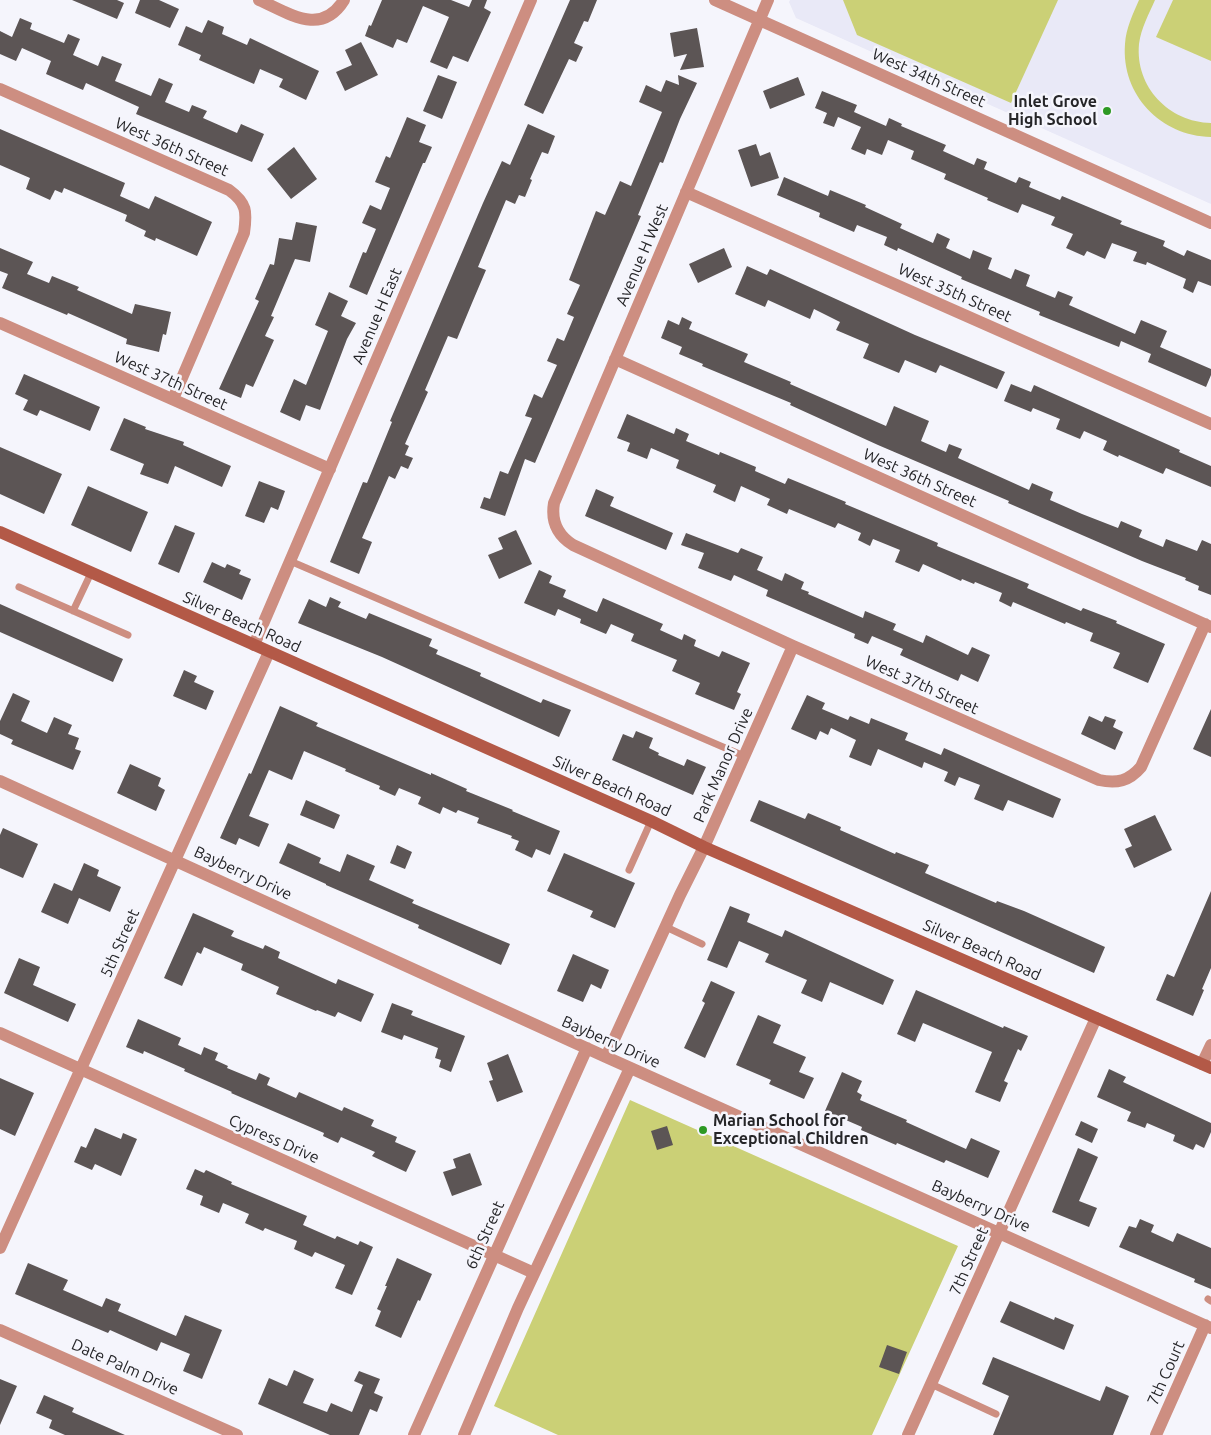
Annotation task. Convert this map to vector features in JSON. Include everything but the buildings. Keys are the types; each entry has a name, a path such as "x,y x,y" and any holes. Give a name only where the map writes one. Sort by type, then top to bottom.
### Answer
{"street":[{"path":"259,0 299,18 310,20 320,20 330,16 339,9 344,0"},
{"name":"Avenue H East","path":"254,645 531,0"},
{"name":"West 34th Street","path":"715,0 1211,222"},
{"name":"Avenue H West","path":"554,524 552,514 554,503 768,0"},
{"name":"West 36th Street","path":"0,89 229,190 238,196 244,205 247,216 244,233 173,399"},
{"name":"West 35th Street","path":"686,192 1211,424"},
{"name":"West 37th Street","path":"0,323 330,469"},
{"name":"West 36th Street","path":"615,360 1208,625"},
{"name":"West 37th Street","path":"554,524 564,539 573,545 792,646 1099,780 1109,782 1124,781 1134,775 1141,767 1208,625"},
{"name":"Silver Beach Road","path":"0,532 651,821 704,847 1207,1066"},
{"name":"Park Manor Drive","path":"666,927 704,847 792,646"},
{"name":"5th Street","path":"0,1248 269,652"},
{"name":"Bayberry Drive","path":"0,781 630,1068 1208,1326"},
{"path":"606,1057 666,927"},
{"name":"7th Street","path":"908,1435 1096,1018"},
{"name":"Cypress Drive","path":"0,1033 534,1274"},
{"path":"1207,1066 1211,1045"},
{"name":"6th Street","path":"414,1435 586,1048"},
{"path":"464,1435 534,1274 630,1068"},
{"name":"7th Court","path":"1156,1435 1208,1326"},
{"name":"Date Palm Drive","path":"0,1330 237,1435"}],"lane":[{"path":"290,561 744,756"},
{"path":"74,611 91,573"},
{"path":"19,587 128,635"},
{"path":"629,870 651,821"},
{"path":"666,927 702,944"},
{"path":"931,1384 996,1414"}],"shaded area":[{"name":"Inlet Grove High School","path":"790,0 1211,0 1211,204 796,18 789,2"}],"green space":[{"path":"843,0 1058,0 1011,103 857,35"},
{"path":"1139,0 1155,0 1143,27 1139,44 1139,60 1149,88 1169,109 1181,116 1211,123 1211,137 1193,135 1161,121 1137,96 1125,63 1125,44 1128,27"},
{"path":"1173,0 1211,0 1211,61 1156,37"},
{"path":"630,1100 958,1246 872,1435 558,1435 494,1406"}],"place":[{"name":"Inlet Grove High School","path":"1107,111"},
{"name":"Marian School for Exceptional Children","path":"703,1130"}]}
